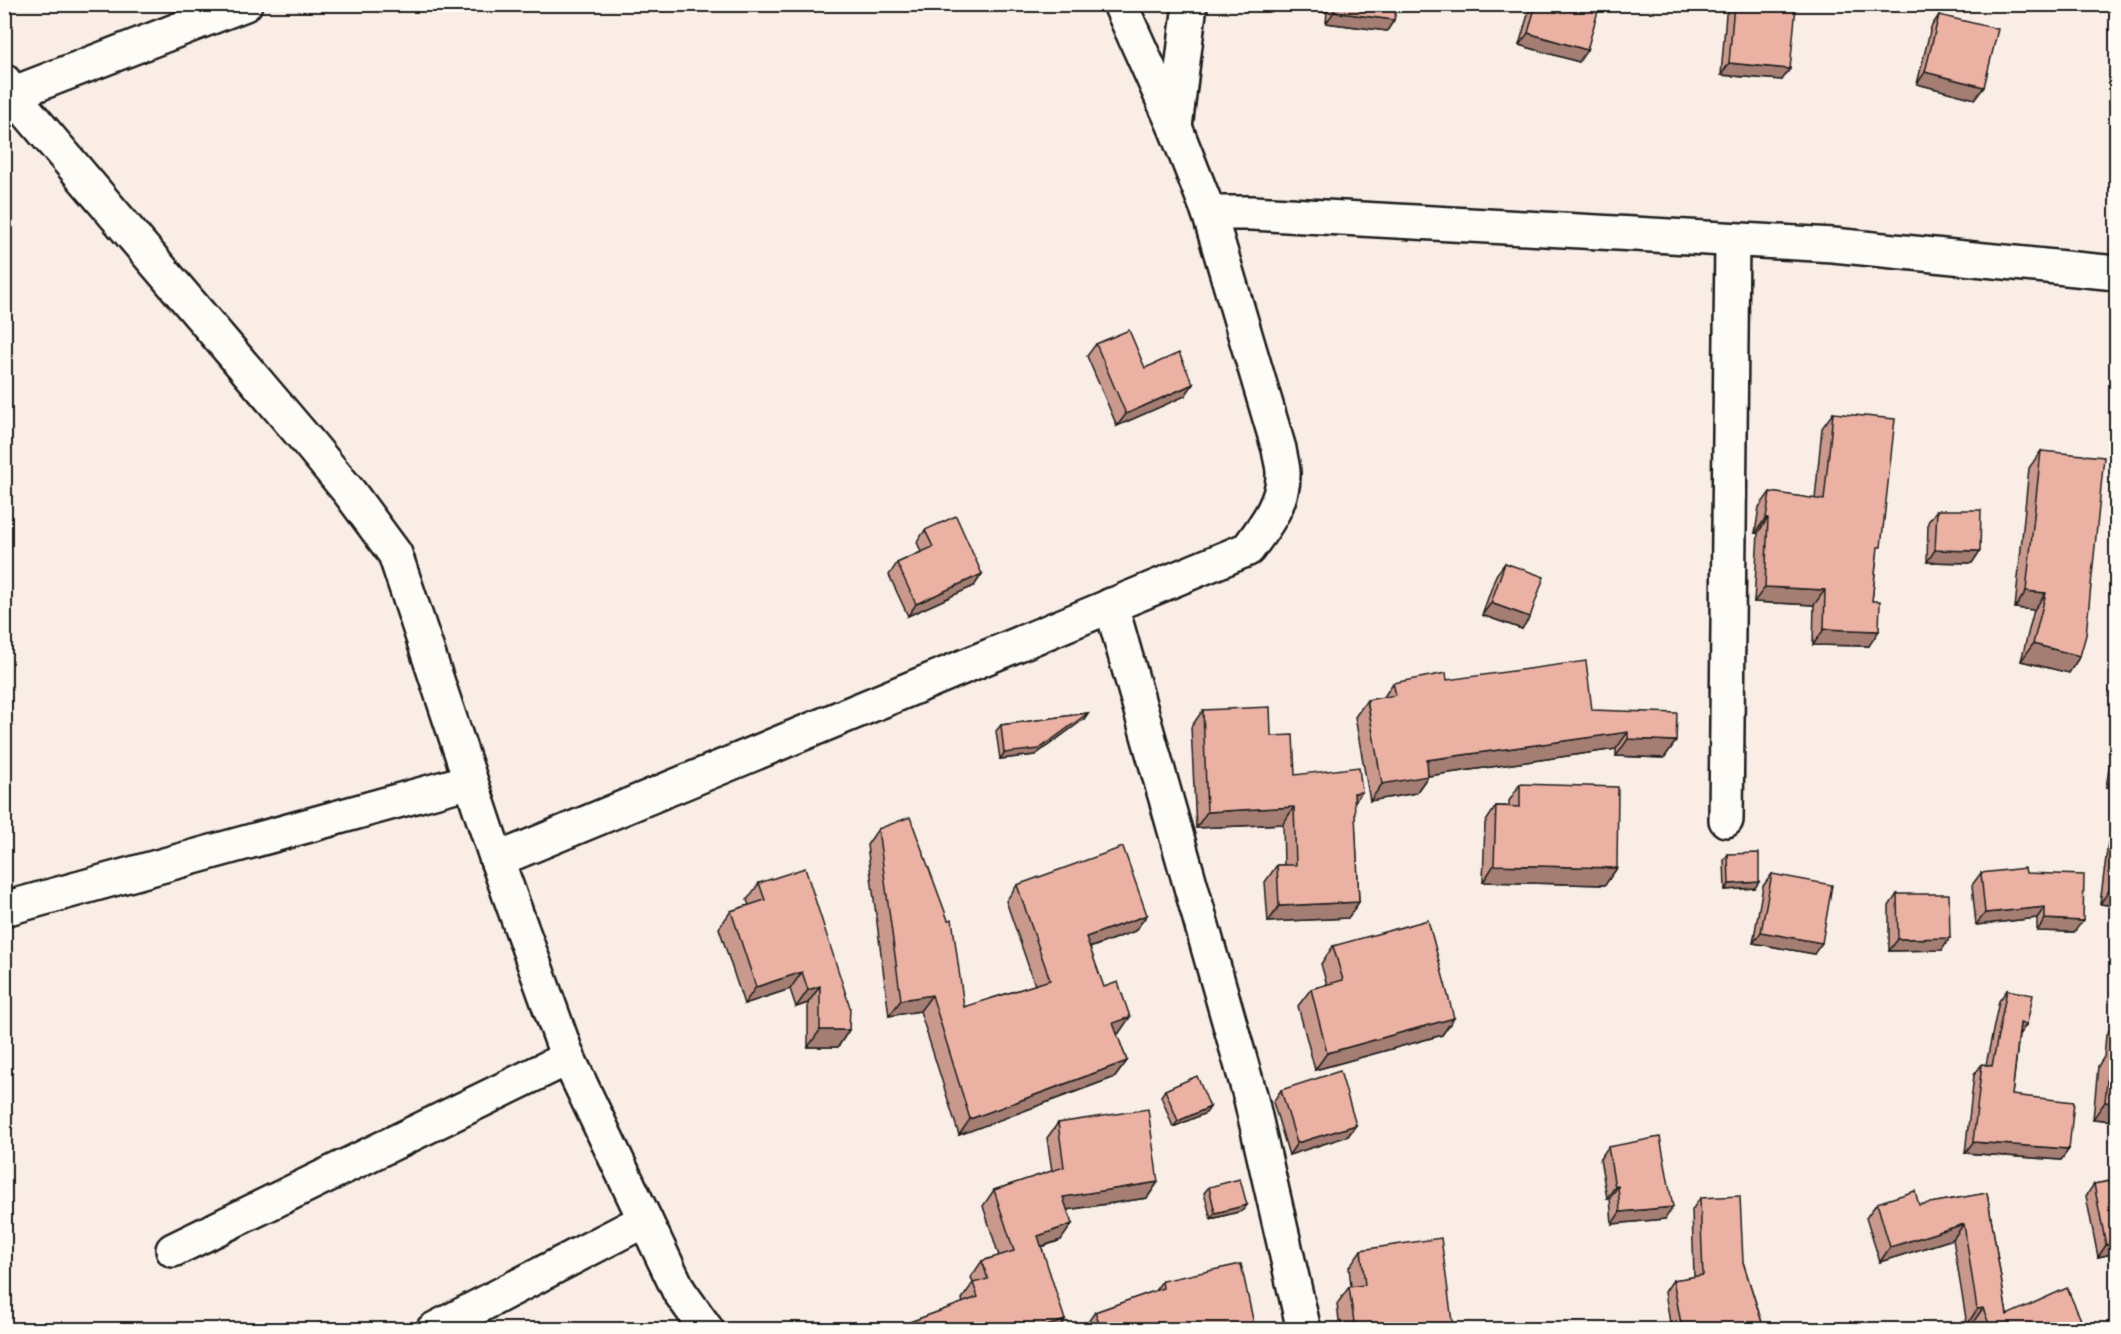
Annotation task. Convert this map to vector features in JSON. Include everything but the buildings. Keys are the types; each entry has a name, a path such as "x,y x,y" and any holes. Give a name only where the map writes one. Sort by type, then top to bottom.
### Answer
{"street":[{"path":"245,4 8,87 315,451 395,554 497,860 568,1058 679,1291 707,1329"},
{"path":"497,860 1248,549 1270,518 1280,495 1283,473 1279,449 1209,213 1174,126 1120,4"},
{"path":"1174,126 1190,4"},
{"path":"1209,213 1275,214 1833,245 2116,273"},
{"path":"1726,820 1732,240"},
{"path":"1111,605 1250,1095 1304,1329"},
{"path":"4,909 470,781"},
{"path":"173,1250 568,1058"},
{"path":"434,1329 645,1220"}]}
